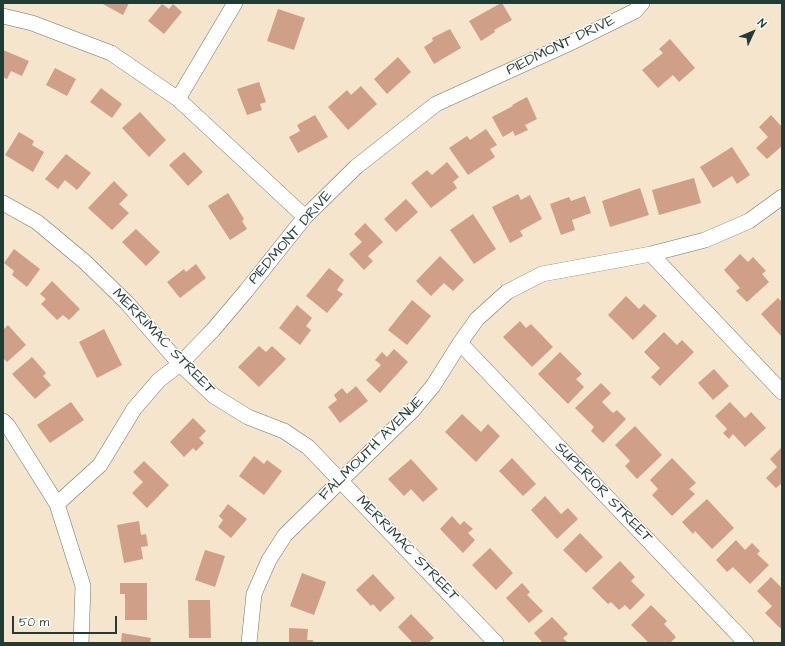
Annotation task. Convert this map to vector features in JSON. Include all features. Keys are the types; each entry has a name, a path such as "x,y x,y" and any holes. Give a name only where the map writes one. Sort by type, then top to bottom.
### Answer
{"street":[{"path":"178,99 235,3"},
{"name":"PIEDMONT DRIVE","path":"57,504 100,465 134,409 159,380 180,364 213,330 305,218 356,167 436,104 568,44 635,10 642,3"},
{"path":"3,16 32,23 111,53 178,99 305,218"},
{"name":"FALMOUTH AVENUE","path":"249,643 254,594 269,560 285,535 412,411 433,386 477,319 507,292 542,274 651,254 713,236 749,220 782,197"},
{"name":"MERRIMAC STREET","path":"3,203 37,222 85,262 127,303 180,364 214,396 248,416 284,431 308,447 341,480 491,641"},
{"path":"651,254 782,392"},
{"name":"SUPERIOR STREET","path":"460,343 746,643"},
{"path":"3,421 8,426 57,504 83,586 81,643"}],"building":[{"path":"101,3 129,3 123,15"},
{"path":"501,3 512,20 494,30 495,32 481,41 469,21"},
{"path":"162,4 169,9 173,4 182,12 164,34 148,21"},
{"path":"278,9 305,18 294,50 267,41"},
{"path":"450,29 461,48 434,64 424,47 433,41 432,38"},
{"path":"670,39 695,68 679,82 673,75 658,88 642,70 663,53 659,49"},
{"path":"3,50 29,61 22,76 11,71 7,79 3,77"},
{"path":"398,57 411,72 387,94 374,79"},
{"path":"55,68 76,79 67,96 46,85"},
{"path":"259,82 266,102 260,104 262,110 247,115 237,89"},
{"path":"361,86 377,104 348,130 328,107 347,90 351,95"},
{"path":"101,88 122,104 112,118 90,102"},
{"path":"527,97 537,119 525,125 528,130 515,136 513,131 503,137 492,117"},
{"path":"140,112 166,140 149,157 122,128"},
{"path":"315,115 328,137 298,153 289,137 300,131 297,125"},
{"path":"771,115 782,127 782,146 767,159 756,148 768,137 759,127"},
{"path":"486,129 497,145 490,149 495,157 468,175 449,148 467,136 470,140"},
{"path":"19,132 34,141 32,145 44,152 33,172 5,155"},
{"path":"732,147 750,175 737,184 732,176 713,188 700,167"},
{"path":"184,152 203,172 188,186 169,165"},
{"path":"66,154 91,173 77,190 65,180 58,189 45,179"},
{"path":"447,162 459,177 453,182 457,188 431,208 411,183 427,170 432,175"},
{"path":"694,178 701,203 659,215 652,190"},
{"path":"114,181 128,195 119,204 129,213 112,230 88,208"},
{"path":"640,188 649,215 610,227 602,201"},
{"path":"228,193 244,219 242,221 247,229 230,240 208,206"},
{"path":"518,194 521,200 530,195 542,219 520,231 523,236 510,243 492,207"},
{"path":"585,196 591,213 572,220 575,230 561,235 550,204 569,197 571,201"},
{"path":"406,199 418,212 396,232 384,219"},
{"path":"473,214 496,249 474,264 450,230"},
{"path":"365,223 383,242 368,256 373,261 364,270 349,254 362,242 354,234"},
{"path":"136,229 160,252 146,266 122,242"},
{"path":"14,249 40,269 27,287 12,275 14,271 4,263"},
{"path":"740,254 748,262 753,257 766,271 762,274 769,282 747,302 736,291 740,288 724,270"},
{"path":"440,256 464,280 453,291 444,283 431,296 416,281"},
{"path":"196,264 206,278 180,298 167,282 184,269 186,272"},
{"path":"329,268 344,280 337,290 343,294 327,313 306,296"},
{"path":"52,281 80,309 69,320 63,315 57,320 41,304 46,299 40,294"},
{"path":"626,296 639,309 644,304 657,316 633,340 608,315"},
{"path":"778,298 782,302 782,337 761,314"},
{"path":"412,300 431,316 407,345 388,330"},
{"path":"297,305 312,318 306,326 311,330 300,345 279,328"},
{"path":"520,321 526,328 531,324 553,347 532,367 503,337"},
{"path":"8,325 26,345 7,362 3,358 3,330"},
{"path":"104,329 122,365 97,378 79,342"},
{"path":"664,332 677,345 682,340 694,352 660,386 651,377 660,368 644,352"},
{"path":"259,346 266,352 272,346 286,359 259,387 238,367"},
{"path":"394,349 408,362 380,393 366,380 381,365 375,360 382,352 387,357"},
{"path":"560,352 582,374 576,379 584,387 568,404 538,374"},
{"path":"32,357 46,373 43,376 51,385 35,399 12,374"},
{"path":"714,369 729,386 713,400 698,383"},
{"path":"601,383 611,393 602,402 613,413 617,410 626,419 603,443 591,431 594,427 575,408"},
{"path":"356,386 368,401 340,423 328,407 337,400 334,395 342,388 347,394"},
{"path":"71,402 84,420 50,443 37,425"},
{"path":"730,402 745,418 751,412 766,428 745,447 733,434 729,439 723,433 727,429 715,416"},
{"path":"462,414 481,432 488,424 500,436 476,462 445,432"},
{"path":"193,418 206,431 199,438 204,443 196,451 193,448 184,457 170,442"},
{"path":"635,426 662,455 637,479 625,466 630,461 615,445"},
{"path":"782,447 782,483 776,488 766,478 777,467 770,459"},
{"path":"254,456 264,464 267,460 282,471 264,495 239,476"},
{"path":"512,458 536,484 523,496 499,471"},
{"path":"672,458 696,483 689,489 695,494 672,516 652,495 658,489 650,480"},
{"path":"411,459 438,489 423,502 411,489 404,496 388,479"},
{"path":"144,461 169,485 147,508 132,493 143,482 133,472"},
{"path":"545,496 561,514 568,508 578,519 557,539 531,510"},
{"path":"707,499 734,528 712,549 695,531 693,534 682,522"},
{"path":"228,504 247,519 231,538 218,527 223,520 219,516"},
{"path":"452,516 460,525 464,521 473,529 468,533 475,540 463,553 440,529"},
{"path":"139,521 141,535 146,534 148,546 141,547 143,559 124,563 117,525"},
{"path":"580,533 603,557 586,573 563,550"},
{"path":"736,540 745,550 752,543 760,551 757,554 769,565 750,584 733,567 727,572 716,560"},
{"path":"490,548 513,573 496,590 472,565"},
{"path":"205,550 225,556 215,587 195,580"},
{"path":"620,561 635,577 631,581 645,595 630,610 625,605 619,610 611,602 608,604 592,588"},
{"path":"302,573 326,582 314,615 290,606"},
{"path":"373,574 395,598 380,612 373,604 371,606 356,590"},
{"path":"771,577 782,588 782,627 780,628 765,613 772,606 757,591"},
{"path":"120,583 147,583 147,620 125,620 125,594 120,594"},
{"path":"522,583 530,592 527,595 543,611 529,623 506,598"},
{"path":"188,600 210,600 211,638 189,638"},
{"path":"651,605 667,621 664,624 676,637 670,643 649,643 631,625"},
{"path":"411,614 434,638 428,643 413,643 398,627"},
{"path":"552,617 568,634 563,638 568,643 543,643 534,633"},
{"path":"289,628 308,629 307,640 313,640 313,643 289,643"},
{"path":"122,633 151,638 150,643 121,643"}]}
